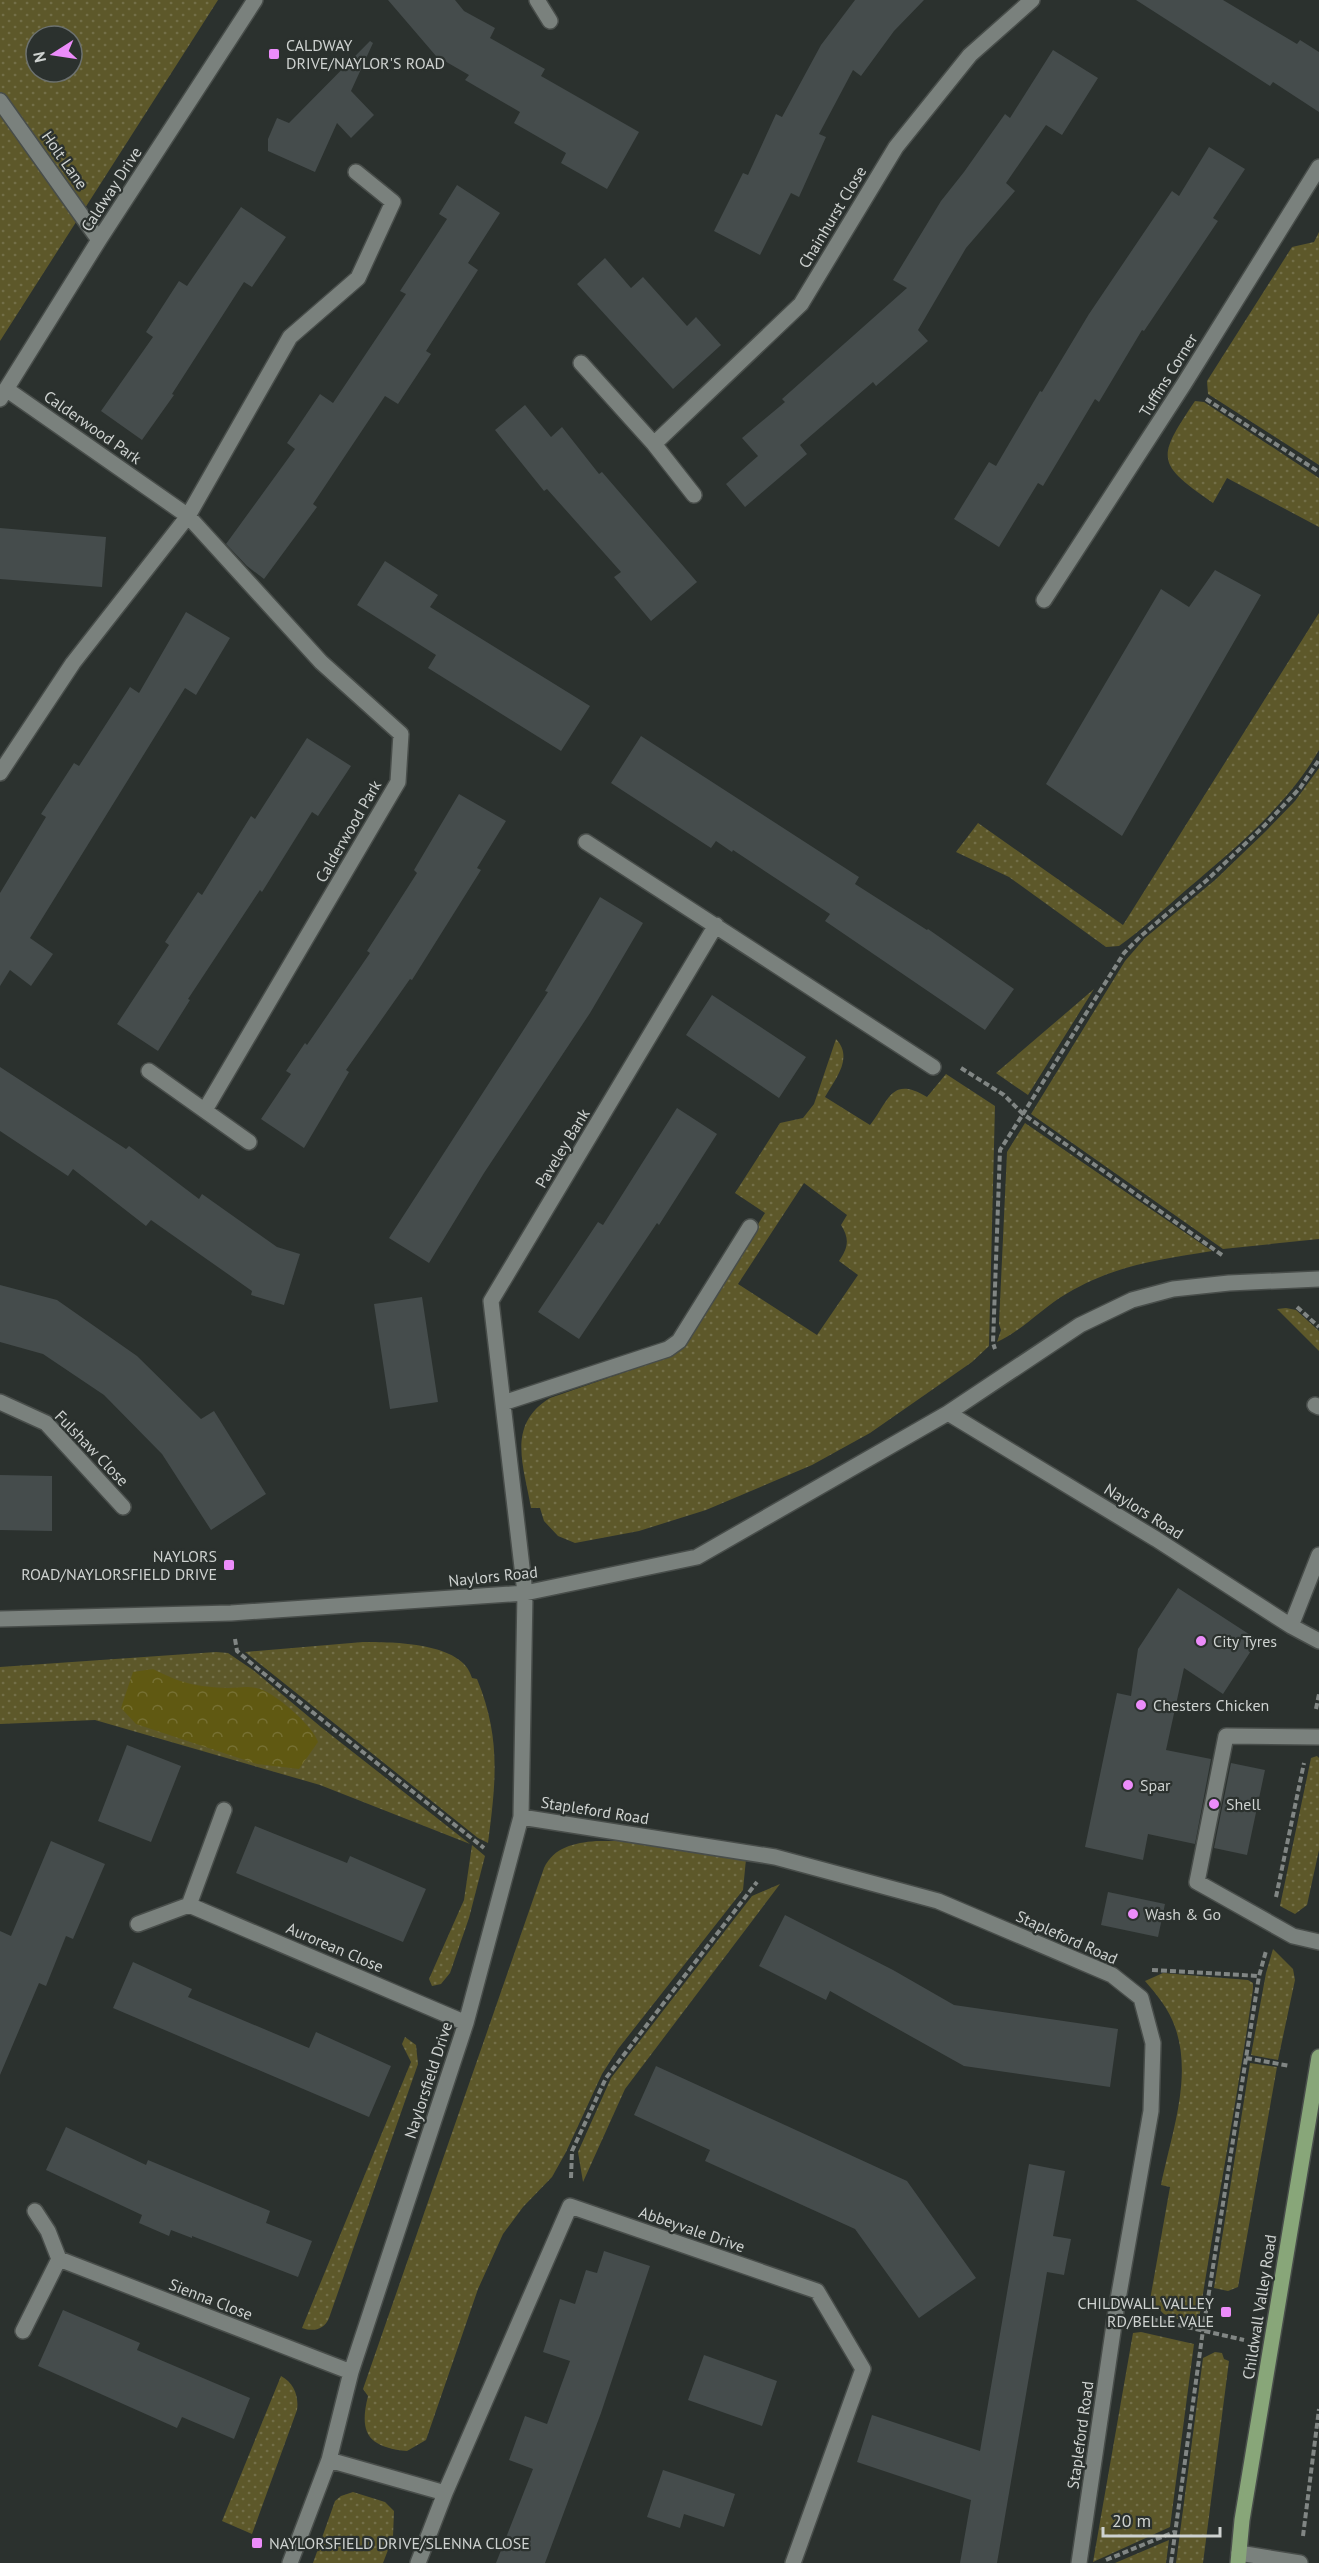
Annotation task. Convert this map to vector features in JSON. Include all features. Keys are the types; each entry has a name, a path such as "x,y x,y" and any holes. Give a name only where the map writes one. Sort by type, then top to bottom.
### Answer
{"main road":[{"name":"Childwall Valley Road","path":"1238,2558 1242,2520 1318,2064"}],"street":[{"name":"Caldway Drive","path":"3,394 99,240 255,0"},
{"path":"537,0 550,21"},
{"name":"Chainhurst Close","path":"654,444 801,304 896,147 970,55 1032,0"},
{"name":"Holt Lane","path":"0,101 99,240"},
{"name":"Tuffins Corner","path":"1044,600 1184,384 1319,167"},
{"path":"0,773 73,663 188,516 290,337 358,278 393,202 356,172"},
{"path":"581,363 654,444 694,495"},
{"name":"Calderwood Park","path":"3,394 188,516 321,662 400,734 398,782 205,1110"},
{"path":"586,842 933,1067"},
{"name":"Paveley Bank","path":"525,1593 491,1301 716,925"},
{"path":"148,1071 249,1142"},
{"path":"503,1403 668,1349 679,1341 750,1227"},
{"name":"Naylors Road","path":"0,1619 231,1613 525,1593 697,1557 948,1413 1004,1378 1080,1325 1132,1300 1173,1289 1228,1283 1319,1279"},
{"name":"Fulshaw Close","path":"0,1402 46,1423 123,1507"},
{"name":"Naylors Road","path":"948,1413 1156,1539 1291,1626 1319,1641"},
{"path":"1291,1626 1319,1555"},
{"name":"Naylorsfield Drive","path":"290,2563 329,2460 351,2372 466,2023 521,1816 525,1593"},
{"path":"1319,1737 1226,1736 1197,1882 1293,1936 1319,1942"},
{"path":"138,1924 189,1905 224,1810"},
{"name":"Stapleford Road","path":"521,1816 775,1857 938,1901 1113,1975 1141,1998 1153,2043 1151,2111 1116,2311 1079,2563"},
{"name":"Aurorean Close","path":"189,1905 466,2023"},
{"path":"418,2563 445,2493 570,2206"},
{"name":"Abbeyvale Drive","path":"570,2206 817,2291 863,2369 793,2563"},
{"path":"23,2331 59,2259 48,2231 35,2211"},
{"name":"Sienna Close","path":"59,2259 351,2372"},
{"path":"329,2460 445,2493"},
{"path":"1238,2558 1300,2563"}],"path":[{"path":"1184,384 1319,472"},
{"path":"1004,1378 993,1343 1000,1150 1124,953 1265,825 1300,788 1319,760"},
{"path":"933,1067 951,1062 1004,1095 1023,1114 1222,1254 1228,1283"},
{"path":"231,1613 237,1652 487,1850 510,1858"},
{"path":"570,2206 572,2151 606,2078 775,1857"},
{"path":"1171,2563 1203,2330 1259,1976"},
{"path":"1246,2058 1318,2064"},
{"path":"1116,2311 1271,2346"},
{"path":"1300,2563 1319,2409"},
{"path":"1100,2563 1174,2532"}],"shaded area":[{"path":"0,0 218,0 0,341"},
{"path":"1319,232 1319,465 1208,394 1207,381 1292,247 1314,242"},
{"path":"1195,401 1204,402 1319,478 1319,527 1227,478 1213,503 1181,478 1168,459 1169,448 1173,436"},
{"path":"1319,613 1319,750 1292,789 1259,825 1223,859 1119,946 1106,947 1009,877 956,852 978,823 1123,925"},
{"path":"1319,768 1319,1239 1223,1249 1031,1114 1125,961 1145,938 1215,880 1266,831 1295,801"},
{"path":"1094,989 1028,1095 996,1073"},
{"path":"836,1039 841,1046 843,1061 838,1076 825,1097 870,1125 892,1094 906,1089 927,1097 946,1074 995,1106 989,1346 972,1362 870,1433 812,1465 706,1510 639,1531 575,1543 558,1536 544,1521 540,1508 531,1508 521,1447 527,1421 536,1409 550,1398 660,1360 674,1349 702,1314 765,1213 735,1193 780,1123 803,1118 814,1104","holes":["804,1183 847,1215 841,1225 847,1243 839,1261 858,1275 817,1335 738,1284"]},
{"path":"1025,1123 1212,1251 1137,1265 1102,1276 1066,1294 997,1342 1001,1330 999,1324 1007,1152"},
{"path":"1277,1309 1296,1310 1319,1331 1319,1351"},
{"path":"363,1642 408,1644 441,1651 455,1657 466,1666 472,1678 477,1679 485,1700 493,1740 494,1780 488,1843 478,1838 245,1652"},
{"path":"228,1653 253,1670 321,1727 470,1844 320,1785 95,1720 0,1724 0,1667"},
{"path":"1317,1756 1319,1758 1319,1850 1307,1905 1295,1914 1280,1906 1311,1758"},
{"path":"596,1841 713,1841 746,1859 743,1890 618,2049 602,2074 552,2177 523,2207 503,2234 478,2289 426,2440 407,2451 383,2446 369,2436 366,2428 365,2409 368,2396 363,2389 544,1868 553,1855 566,1847"},
{"path":"472,1845 485,1856 469,1918 450,1973 441,1984 432,1986 429,1979 464,1900"},
{"path":"780,1884 625,2089 583,2182 578,2152 611,2078 752,1896"},
{"path":"1273,1949 1293,1969 1295,1980 1278,2060 1251,2055 1266,1973"},
{"path":"1163,1973 1248,1980 1253,1983 1198,2326 1164,2314 1150,2300 1170,2187 1161,2185 1175,2126 1182,2066 1180,2046 1172,2020 1166,2008 1145,1981"},
{"path":"405,2037 416,2045 418,2064 329,2318 318,2329 302,2328 411,2062 402,2044"},
{"path":"1250,2063 1277,2067 1238,2287 1228,2291 1214,2288"},
{"path":"1141,2332 1194,2344 1170,2527 1093,2562 1133,2333"},
{"path":"1215,2352 1222,2353 1224,2359 1229,2361 1203,2563 1176,2563 1203,2358"},
{"path":"281,2376 295,2390 297,2410 252,2534 222,2521"},
{"path":"353,2492 385,2502 394,2511 393,2537 383,2563 313,2563 335,2501"},
{"path":"1169,2540 1166,2563 1115,2563"}],"green space":[{"path":"153,1669 180,1681 207,1687 249,1687 263,1690 282,1702 301,1719 318,1742 299,1769 257,1764 136,1724 121,1708 133,1672"}],"building":[{"path":"388,0 455,0 464,11 495,28 490,38 545,69 541,76 639,132 607,189 561,163 566,153 514,123 520,112 465,80 469,75 436,56"},
{"path":"855,0 924,0 894,31 861,76 853,70 819,134 826,137 799,197 791,193 760,255 714,231 743,173 748,175 776,114 782,117 821,45"},
{"path":"1136,0 1223,0 1297,44 1300,40 1319,52 1319,112 1273,82 1270,86"},
{"path":"370,41 373,43 351,91 374,115 351,138 337,123 315,172 268,151 268,139 277,118 289,123"},
{"path":"1053,50 1098,78 1062,135 1046,125 1006,183 1015,191 966,248 918,330 928,341 876,386 873,382 800,445 807,454 745,507 726,484 758,456 742,438 785,402 782,399 907,288 893,280 941,201 1005,114 1010,118"},
{"path":"1209,147 1245,169 1213,218 1218,221 1144,331 1142,330 1099,402 1095,399 1043,486 1038,483 999,547 954,519 989,462 996,466 1089,314 1172,191 1179,196"},
{"path":"457,185 500,213 468,263 478,270 426,351 431,354 398,404 385,396 313,504 317,507 264,579 247,566 226,544 295,449 287,443 320,394 333,403 406,294 400,291 447,219 439,214"},
{"path":"241,207 286,237 252,287 244,282 172,394 174,395 142,440 101,411 153,337 146,332 179,281 187,286"},
{"path":"605,258 631,288 643,277 687,326 696,317 721,345 673,389 577,284"},
{"path":"525,405 551,437 562,427 599,474 602,472 697,582 651,621 614,577 621,572 547,489 544,491 495,430"},
{"path":"0,528 106,537 102,587 0,579"},
{"path":"385,561 438,595 430,607 590,706 561,751 428,668 436,655 357,605"},
{"path":"1215,570 1261,595 1122,836 1046,784 1161,589 1189,607"},
{"path":"186,612 230,638 196,695 185,688 30,938 53,954 31,986 10,970 0,986 0,893 46,817 41,814 74,763 79,766 130,687 139,693"},
{"path":"641,736 859,877 855,884 928,929 1014,989 985,1030 825,921 830,914 733,850 732,852 716,841 711,848 611,783"},
{"path":"307,738 351,766 318,816 312,812 262,892 260,890 188,999 190,1000 158,1051 117,1024 169,945 165,942 198,892 202,895 251,816 255,819"},
{"path":"459,794 506,821 477,868 481,870 412,980 410,979 346,1070 349,1072 304,1148 261,1119 291,1074 286,1071 305,1043 307,1045 370,953 367,951 417,873 414,870"},
{"path":"600,897 643,923 590,1013 484,1173 429,1263 389,1238 548,992 545,991"},
{"path":"712,995 806,1057 779,1098 686,1035"},
{"path":"0,1067 126,1149 129,1146 199,1199 202,1194 277,1247 300,1254 284,1305 251,1295 252,1291 151,1220 146,1226 73,1169 68,1176 0,1131"},
{"path":"677,1108 717,1134 659,1225 657,1223 579,1339 538,1312 598,1222 603,1225"},
{"path":"0,1285 57,1300 137,1356 201,1419 214,1411 266,1494 211,1530 162,1454 104,1395 43,1354 0,1342"},
{"path":"422,1297 438,1402 390,1409 374,1304"},
{"path":"0,1475 52,1476 52,1531 0,1530"},
{"path":"1178,1588 1258,1640 1223,1694 1184,1668 1166,1750 1211,1759 1195,1844 1148,1834 1143,1860 1085,1847 1117,1693 1131,1696 1138,1649"},
{"path":"127,1745 181,1766 151,1842 98,1821"},
{"path":"1231,1763 1265,1770 1247,1855 1214,1848"},
{"path":"255,1826 347,1863 350,1856 426,1889 403,1942 236,1873"},
{"path":"51,1841 105,1864 73,1939 66,1936 46,1986 39,1983 0,2075 0,1931 11,1936"},
{"name":"Wash & Go","path":"1108,1892 1165,1904 1158,1937 1101,1925"},
{"path":"785,1915 893,1970 954,2005 1118,2029 1110,2087 964,2066 830,1991 826,2000 759,1966"},
{"path":"133,1962 192,1989 188,1997 309,2048 316,2032 391,2066 369,2117 113,2008"},
{"path":"656,2066 907,2181 976,2278 919,2318 855,2229 705,2161 710,2150 634,2115"},
{"path":"66,2127 146,2165 148,2160 270,2211 266,2223 312,2241 298,2277 192,2236 192,2238 171,2230 169,2236 139,2223 142,2215 46,2170"},
{"path":"1029,2164 1065,2171 1053,2236 1071,2239 1064,2275 1047,2272 997,2563 960,2563 971,2500 857,2462 872,2415 980,2451"},
{"path":"604,2251 650,2266 601,2413 545,2563 496,2563 533,2469 509,2460 525,2416 547,2424 570,2361 543,2352 560,2299 575,2304 586,2270 597,2273"},
{"path":"63,2310 140,2343 137,2350 250,2398 234,2439 182,2417 177,2428 38,2366"},
{"path":"704,2355 777,2381 762,2426 688,2400"},
{"path":"663,2470 735,2494 724,2527 684,2514 680,2528 647,2517"}],"place":[{"name":"CALDWAY DRIVE/NAYLOR'S ROAD","path":"274,54"},
{"name":"NAYLORS ROAD/NAYLORSFIELD DRIVE","path":"229,1565"},
{"name":"City Tyres","path":"1201,1641"},
{"name":"Chesters Chicken","path":"1141,1705"},
{"name":"Spar","path":"1128,1785"},
{"name":"Shell","path":"1214,1804"},
{"name":"Wash & Go","path":"1133,1914"},
{"name":"CHILDWALL VALLEY RD/BELLE VALE","path":"1226,2312"},
{"name":"NAYLORSFIELD DRIVE/SLENNA CLOSE","path":"257,2543"}]}
